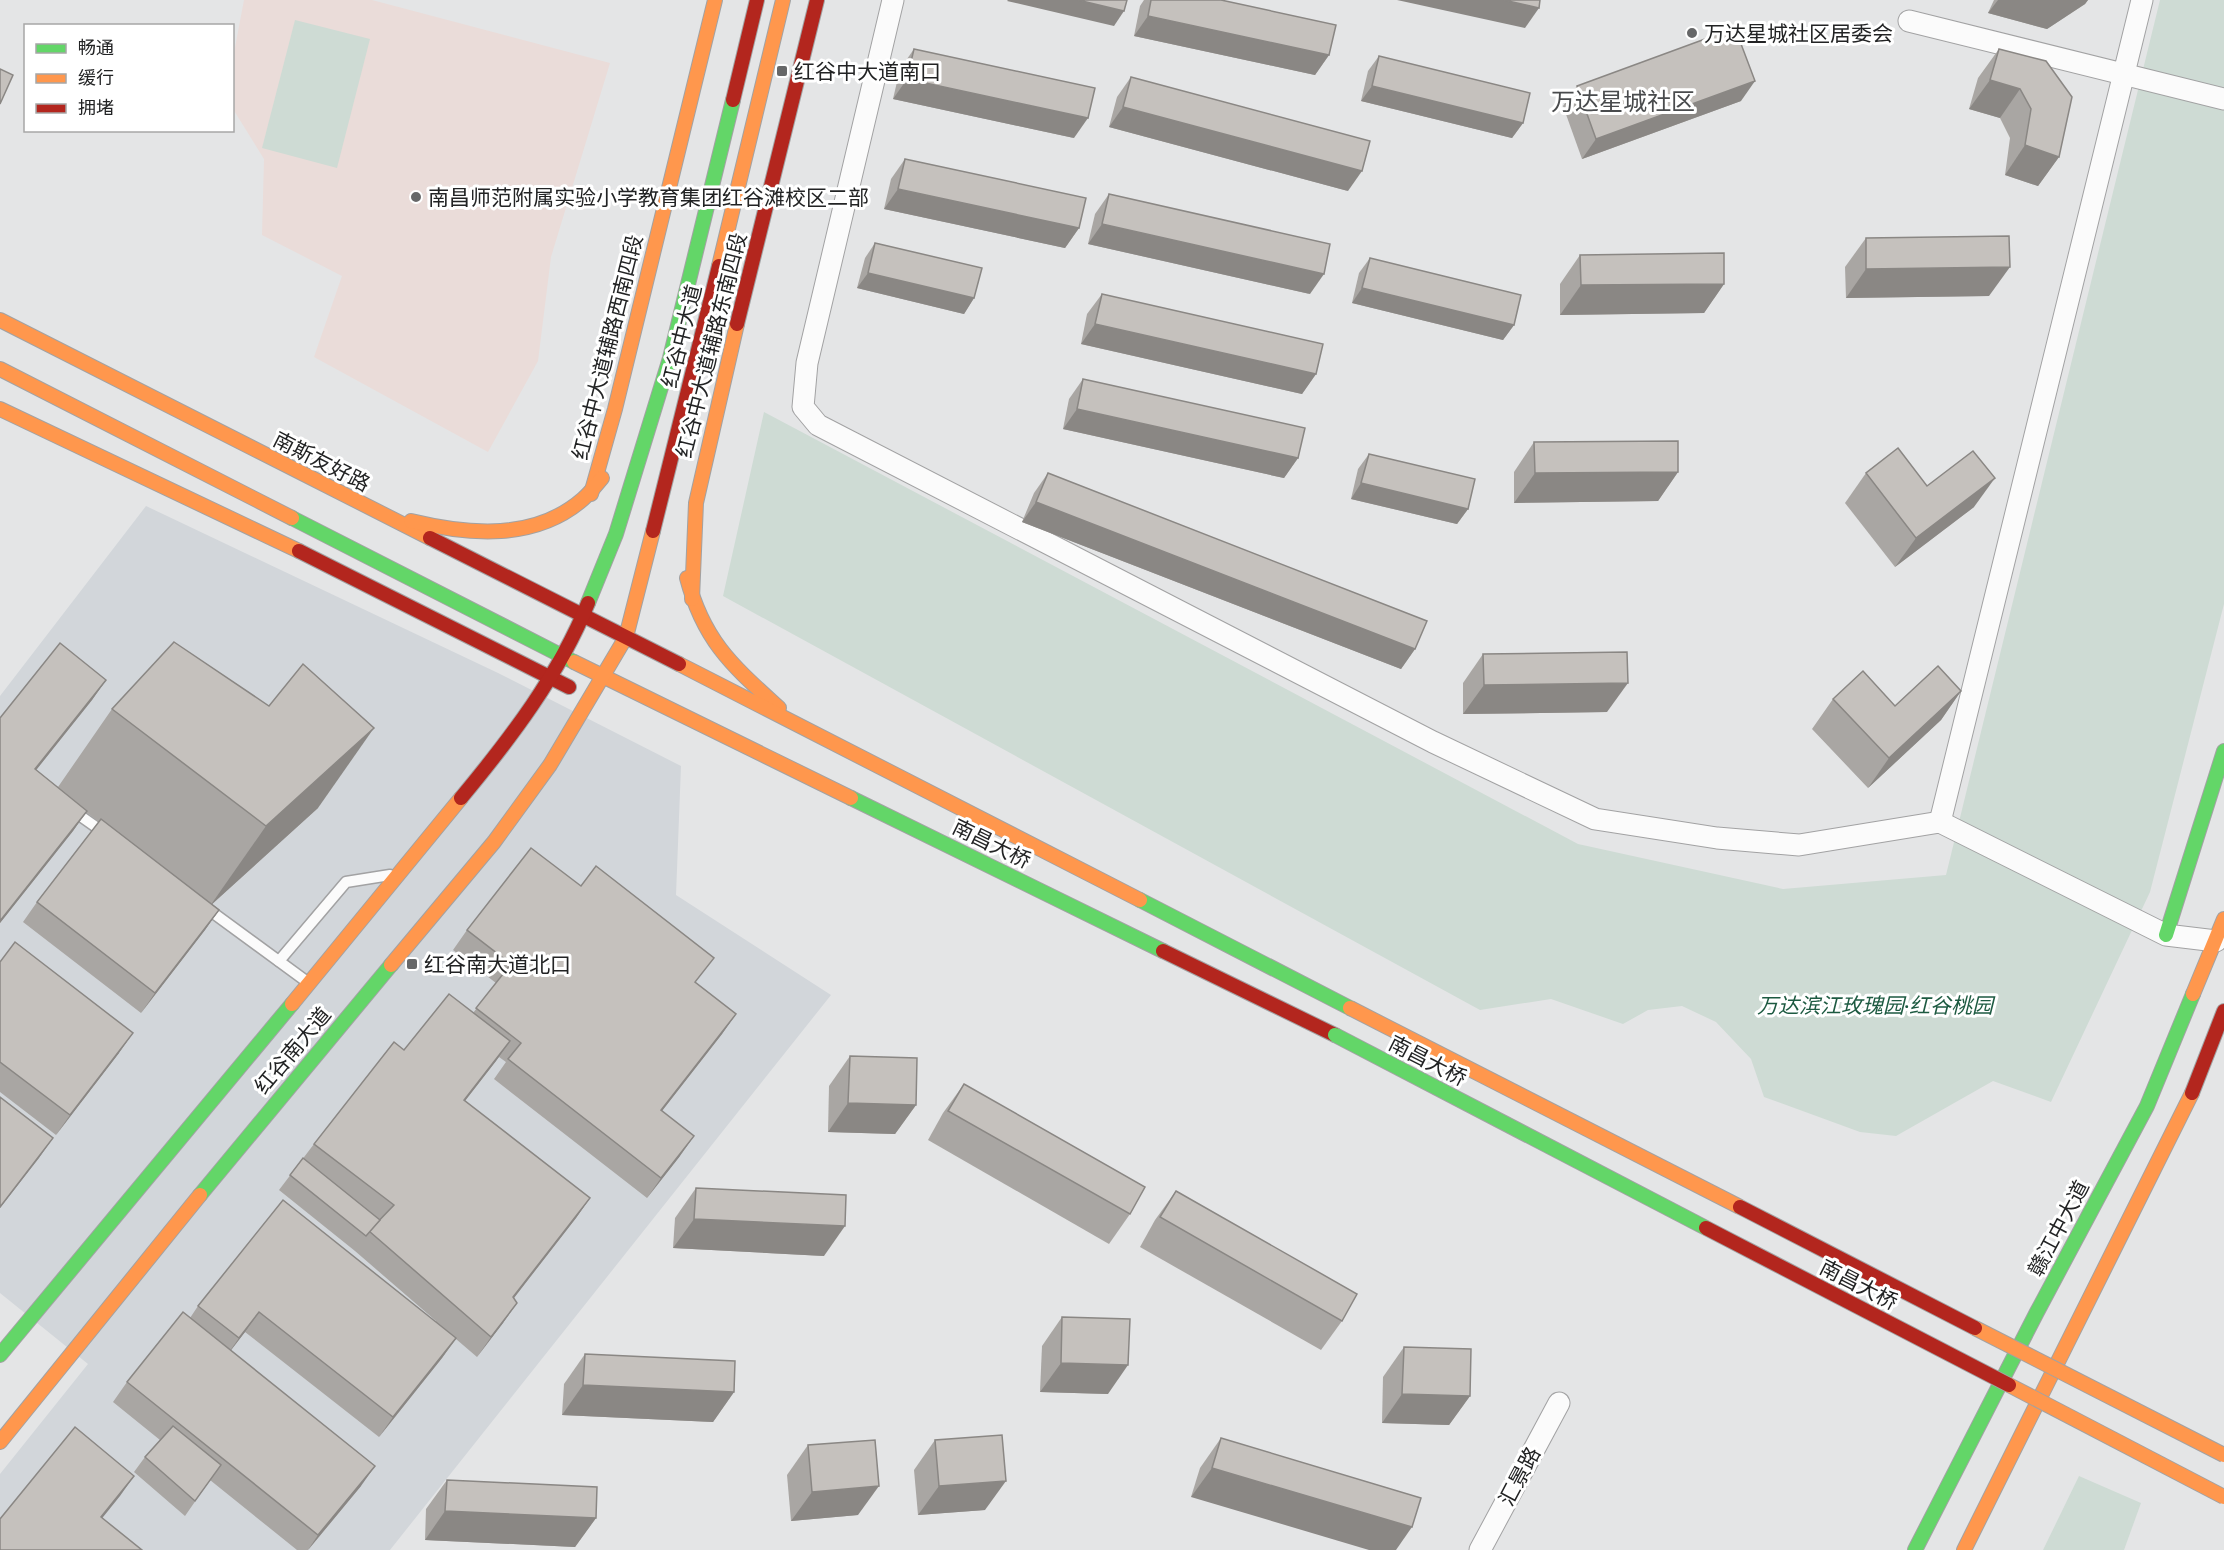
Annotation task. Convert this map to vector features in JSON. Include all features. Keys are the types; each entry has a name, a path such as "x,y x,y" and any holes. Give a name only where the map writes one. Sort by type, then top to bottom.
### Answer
{"main road":[{"name":"红谷中大道辅路西南四段","path":"591,494 606,442 715,0"},
{"name":"红谷中大道","path":"563,657 583,616 616,534 670,358 757,0"},
{"name":"红谷中大道","path":"604,677 626,637 693,377 783,0"},
{"name":"红谷中大道辅路东南四段","path":"692,599 696,503 710,436 817,0"},
{"name":"南斯友好路","path":"0,320 626,637"},
{"path":"635,425 670,358"},
{"path":"0,369 604,677"},
{"path":"685,460 693,377"},
{"path":"0,409 265,534 590,698"},
{"path":"374,511 439,529 487,533 527,529 558,517 591,494 614,460"},
{"path":"681,530 684,561 692,599 704,623 730,663 792,720"},
{"name":"南昌大桥","path":"626,637 2224,1455"},
{"name":"红谷南大道","path":"0,1354 154,1172 489,764 563,657"},
{"name":"红谷南大道","path":"0,1442 280,1096 494,842 550,765 604,677"},
{"name":"南昌大桥","path":"604,677 1335,1035 2224,1497"},
{"path":"2166,936 2224,751"},
{"name":"赣江中大道","path":"1915,1550 2037,1311 2147,1106 2224,919"},
{"path":"1964,1550 2191,1095 2224,1011"}],"street":[{"path":"893,0 807,363 803,407 818,425 1433,742 1595,819 1717,838 1800,845 1940,822 2166,936 2216,941"},
{"path":"1940,822 2142,0"},
{"path":"1909,21 2224,99"},
{"name":"汇景路","path":"1480,1550 1559,1403"}],"lane":[{"path":"67,806 115,841"},
{"path":"279,961 346,882 399,873"},
{"path":"192,898 309,983"}],"shaded area":[{"name":"南昌师范附属实验小学教育集团红谷滩校区二部","path":"244,0 372,0 610,63 551,257 538,361 488,452 314,357 342,276 262,235 264,159 234,111 234,53"},
{"path":"146,506 498,673 681,766 676,895 831,995 390,1550 0,1550 0,1474 88,1364 0,1293 0,696"}],"green space":[{"name":"万达滨江玫瑰园·红谷桃园","path":"2160,0 2224,0 2224,604 2150,892 2051,1102 1993,1081 1896,1136 1860,1132 1764,1097 1751,1059 1716,1022 1682,1006 1648,1010 1623,1024 1551,999 1480,1010 723,596 764,412 1578,844 1783,889 1946,875"},
{"path":"295,20 370,39 337,168 262,148"},
{"path":"2079,1476 2141,1503 2124,1550 2043,1550"}],"building":[{"path":"1078,0 1127,0 1124,11"},
{"path":"1151,0 1221,0 1336,25 1329,55 1148,16"},
{"path":"1504,0 1540,0 1539,8"},
{"path":"1735,28 1755,81 1596,139 1577,86"},
{"path":"914,49 1095,88 1088,118 907,79"},
{"path":"1999,49 2046,61 2072,97 2059,157 2025,145 2031,109 2020,89 1990,80"},
{"path":"1379,56 1530,93 1523,123 1372,86"},
{"path":"0,69 13,75 0,104"},
{"path":"1131,77 1370,141 1362,171 1123,107"},
{"path":"905,159 1086,198 1079,228 898,189"},
{"path":"1109,194 1330,244 1324,274 1102,224"},
{"path":"2009,236 2010,267 1866,269 1866,238"},
{"path":"875,243 982,268 974,298 868,273"},
{"path":"1724,253 1724,284 1581,285 1580,255"},
{"path":"1370,258 1521,295 1514,325 1362,288"},
{"path":"1102,294 1323,344 1316,374 1095,324"},
{"path":"1083,379 1305,428 1298,458 1077,409"},
{"path":"1678,441 1678,472 1535,473 1534,442"},
{"path":"1898,448 1927,486 1973,451 1995,478 1916,538 1866,473"},
{"path":"1369,454 1475,479 1468,509 1361,483"},
{"path":"1048,473 1427,621 1415,649 1036,502"},
{"path":"174,642 269,706 303,664 374,728 266,826 112,709"},
{"path":"60,643 106,680 35,769 87,811 0,921 0,718"},
{"path":"1627,652 1628,683 1484,685 1483,654"},
{"path":"1938,666 1961,691 1889,758 1833,699 1863,671 1895,706"},
{"path":"101,819 219,910 155,993 37,902"},
{"path":"531,848 581,886 596,866 714,958 695,982 736,1014 661,1110 694,1136 661,1178 508,1059 521,1043 476,1008 511,964 467,930"},
{"path":"15,942 133,1033 70,1115 0,1062 0,962"},
{"path":"449,994 510,1041 464,1100 590,1198 513,1297 517,1303 491,1337 369,1231 394,1205 314,1144 394,1042 404,1050"},
{"path":"850,1056 917,1058 916,1105 848,1103"},
{"path":"964,1084 1145,1187 1130,1214 948,1111"},
{"path":"0,1097 53,1138 0,1207"},
{"path":"303,1158 380,1220 366,1236 290,1175"},
{"path":"696,1188 846,1195 845,1226 694,1219"},
{"path":"1176,1191 1357,1294 1342,1321 1160,1217"},
{"path":"283,1200 456,1338 393,1417 259,1312 239,1338 198,1306"},
{"path":"183,1312 375,1466 318,1535 127,1382"},
{"path":"1062,1317 1130,1319 1128,1365 1061,1363"},
{"path":"1404,1347 1471,1349 1470,1396 1402,1394"},
{"path":"585,1354 735,1361 734,1392 583,1385"},
{"path":"173,1426 221,1465 195,1501 145,1457"},
{"path":"75,1427 134,1476 101,1517 142,1550 0,1550 0,1519"},
{"path":"1002,1435 1006,1481 939,1486 935,1440"},
{"path":"1221,1438 1421,1498 1412,1527 1212,1468"},
{"path":"875,1440 879,1486 812,1492 808,1445"},
{"path":"447,1480 597,1487 596,1518 445,1511"}],"traffic: fast":[{"path":"588,603 616,534 670,358 733,100"},
{"path":"292,518 574,662"},
{"path":"2166,935 2224,751"},
{"path":"851,798 1163,951"},
{"path":"1140,900 1350,1008"},
{"path":"200,1195 391,965"},
{"path":"1915,1550 2037,1312 2147,1106 2193,994"},
{"path":"0,1355 292,1004"},
{"path":"1335,1035 1706,1228"}],"traffic: slow":[{"path":"591,494 615,409 715,0"},
{"path":"719,266 783,0"},
{"path":"0,320 430,538"},
{"path":"692,599 696,503 737,324"},
{"path":"0,369 292,518"},
{"path":"0,409 299,551"},
{"path":"411,521 478,531 523,528 564,513 586,497 602,478"},
{"path":"391,965 494,842 550,765 626,637 653,531"},
{"path":"687,578 694,600 711,636 734,665 779,708"},
{"path":"574,662 851,798"},
{"path":"679,664 1140,900"},
{"path":"292,1004 461,798"},
{"path":"2193,994 2224,919"},
{"path":"1350,1008 1740,1207"},
{"path":"1964,1550 2192,1093"},
{"path":"0,1442 200,1195"},
{"path":"1975,1328 2224,1455"},
{"path":"2009,1385 2224,1497"}],"traffic: jam":[{"path":"733,100 757,0"},
{"path":"737,324 817,0"},
{"path":"653,531 719,266"},
{"path":"430,538 679,664"},
{"path":"299,551 569,687"},
{"path":"461,798 515,729 548,681 563,656 588,603"},
{"path":"1163,951 1335,1035"},
{"path":"2192,1093 2224,1011"},
{"path":"1740,1207 1975,1328"},
{"path":"1706,1228 2009,1385"}],"place":[{"name":"万达星城社区居委会","path":"1692,33"},
{"name":"红谷中大道南口","path":"782,71"},
{"name":"南昌师范附属实验小学教育集团红谷滩校区二部","path":"416,197"},
{"name":"红谷南大道北口","path":"412,964"}],"district":[{"name":"万达星城社区","path":"1623,101"}]}
